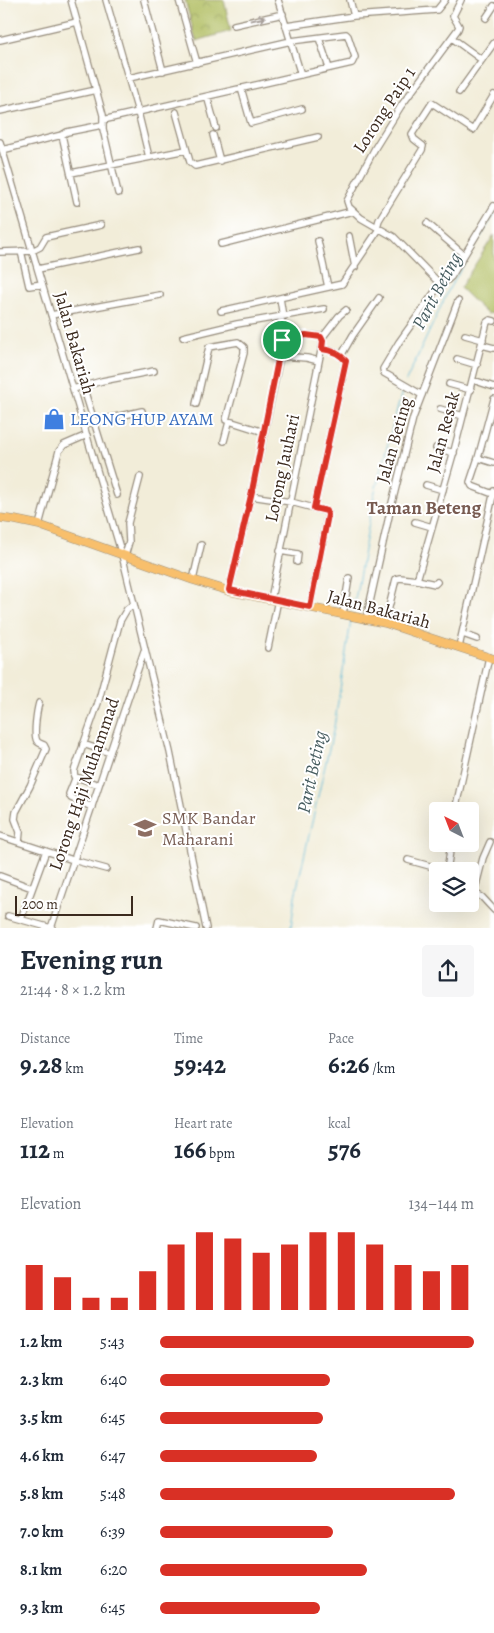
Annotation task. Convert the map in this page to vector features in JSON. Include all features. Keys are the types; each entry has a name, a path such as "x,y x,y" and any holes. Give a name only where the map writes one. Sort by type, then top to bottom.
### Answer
{"main road":[{"path":"0,518 39,525 124,556"},
{"name":"Jalan Bakariah","path":"124,556 193,580 229,590 385,623 492,658"}],"street":[{"path":"70,0 103,115 111,165 118,193"},
{"path":"106,0 129,78 149,157"},
{"path":"144,0 163,71"},
{"path":"179,0 196,63"},
{"path":"278,0 301,75"},
{"path":"350,0 354,16"},
{"path":"286,26 354,16 437,10 445,0"},
{"path":"461,0 453,12 453,18 459,27 452,38 482,60"},
{"path":"486,18 494,6"},
{"path":"234,25 283,14"},
{"path":"0,40 77,22"},
{"path":"2,150 62,135 138,112 352,63 355,57 346,34 291,42 129,78"},
{"path":"319,38 329,68"},
{"name":"Lorong Paip 1","path":"353,211 347,204 347,201 374,148 401,106 452,38"},
{"path":"459,92 494,42"},
{"path":"241,88 251,123 302,110"},
{"path":"0,111 96,90"},
{"path":"207,96 216,128"},
{"path":"221,311 342,284 355,267 378,228 379,220 422,150 423,146 414,139 412,134 432,103 473,130 494,96"},
{"path":"176,112 190,162 195,166 318,137"},
{"path":"62,135 77,202"},
{"path":"213,135 220,161"},
{"name":"Jalan Bakariah","path":"0,142 124,556"},
{"path":"71,173 186,150"},
{"path":"422,394 384,373 382,370 399,342 436,290 451,277 494,206"},
{"path":"221,244 353,211 360,218 394,237 442,286"},
{"path":"427,223 464,255"},
{"path":"0,252 32,251 40,247 46,238 101,225"},
{"path":"349,236 355,267"},
{"path":"318,241 328,287"},
{"path":"38,269 140,248"},
{"path":"21,252 29,286 42,284"},
{"path":"51,315 160,295"},
{"path":"229,590 280,356 282,317 280,298"},
{"path":"341,356 379,298"},
{"name":"Jalan Beting","path":"366,620 413,418 458,301"},
{"path":"183,337 238,324 324,309"},
{"path":"322,343 339,316 346,310"},
{"name":"Jalan Resak","path":"417,580 454,453 487,322 490,320 494,321"},
{"path":"282,340 306,335 322,343 346,361 314,508"},
{"path":"465,335 494,348"},
{"path":"196,404 209,347 238,342 245,350 224,441"},
{"name":"Lorong Jauhari","path":"268,648 280,551 322,343"},
{"path":"280,356 319,361"},
{"path":"457,359 477,365"},
{"path":"73,389 102,381 154,372"},
{"path":"473,380 494,387"},
{"path":"449,384 471,390"},
{"path":"83,386 117,495"},
{"path":"459,647 493,493 470,484 491,425 494,399"},
{"path":"440,409 463,416"},
{"path":"84,424 142,411"},
{"path":"228,421 264,432"},
{"path":"39,525 58,451 64,444 87,435"},
{"path":"436,448 454,453"},
{"path":"478,458 494,463"},
{"path":"140,477 128,523 129,542 124,556 170,752 206,928"},
{"path":"100,481 112,478"},
{"path":"426,485 443,490"},
{"path":"251,496 291,502 327,511 328,515 310,607"},
{"path":"415,522 432,527"},
{"path":"193,580 201,546"},
{"path":"280,551 298,554 297,562"},
{"path":"342,614 349,578"},
{"path":"385,623 396,579 417,580 435,584 437,582"},
{"path":"92,807 68,796 75,781 74,771 98,703 120,621 127,609 134,604"},
{"path":"463,634 476,639"},
{"name":"Lorong Haji Muhammad","path":"51,928 145,649"},
{"path":"457,802 492,658"},
{"path":"19,842 20,832 15,819 16,812 46,749 36,739 39,703"},
{"path":"83,744 110,754"},
{"path":"74,776 99,785"},
{"path":"0,836 106,869"},
{"path":"479,870 490,842"},
{"path":"21,919 46,851"},
{"path":"408,860 429,867"},
{"path":"0,876 32,888"},
{"path":"479,896 494,910"},
{"path":"8,916 51,928"},
{"path":"157,928 159,920 196,928"}],"green space":[{"path":"185,0 224,0 231,31 196,41"},
{"path":"494,235 494,315 492,313 487,314 460,288"}],"waterway":[{"name":"Parit Beting","path":"406,381 450,287 494,215"},
{"name":"Parit Beting","path":"353,611 374,495 403,388"},
{"name":"Parit Beting","path":"291,928 295,896 334,727 351,621"}],"place":[{"name":"LEONG HUP AYAM","path":"54,419"},
{"name":"SMK Bandar Maharani","path":"145,828"}],"district":[{"name":"Taman Beteng","path":"424,508"}],"route":[{"path":"306,335 319,336 323,339 322,349 341,356 346,361 314,508 327,511 328,515 310,607 229,590 252,491 282,340 306,335"}]}
